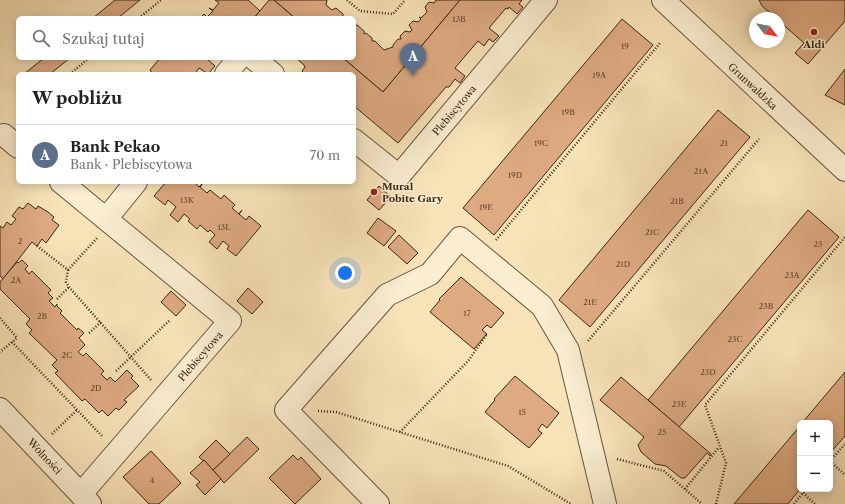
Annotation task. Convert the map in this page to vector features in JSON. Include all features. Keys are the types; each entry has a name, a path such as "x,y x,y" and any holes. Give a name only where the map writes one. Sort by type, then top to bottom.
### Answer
{"street":[{"name":"Plebiscytowa","path":"356,142 399,176 546,0"},
{"name":"Grunwaldzka","path":"663,0 845,170"},
{"path":"228,72 237,60"},
{"path":"256,60 270,72"},
{"name":"Plebiscytowa","path":"63,184 230,322 117,452 85,499"},
{"path":"108,221 135,184"},
{"path":"378,504 286,410 387,295 430,274 460,238 542,306 568,350 605,504"},
{"name":"Wolności","path":"0,409 85,499"}],"path":[{"path":"141,16 161,0"},
{"path":"347,0 360,11 393,14 405,0"},
{"path":"495,241 660,43"},
{"path":"72,72 87,60"},
{"path":"586,344 759,139"},
{"path":"108,221 68,270 66,282 165,396"},
{"path":"716,504 726,463 705,405 845,237"},
{"path":"37,246 68,270"},
{"path":"57,299 69,287"},
{"path":"0,318 17,338 0,352"},
{"path":"116,371 170,320"},
{"path":"89,333 101,322"},
{"path":"400,432 468,361 487,334"},
{"path":"12,342 117,452"},
{"path":"50,436 77,410"},
{"path":"286,410 336,412 508,466 571,504"},
{"path":"833,458 845,444"},
{"path":"685,489 720,446"},
{"path":"615,458 664,471 702,504"},
{"path":"833,464 845,475"},
{"path":"794,504 803,493 815,504"}],"building":[{"path":"115,0 140,0 120,16 95,16"},
{"path":"215,0 248,0 260,11 256,16 208,16 213,11 209,8 213,10 219,3"},
{"path":"269,0 274,0 293,16 256,16"},
{"path":"274,0 327,0 326,5 332,10 336,8 343,14 343,16 293,16"},
{"path":"436,0 460,0 383,92 345,60 356,60 356,25 364,31 364,34 366,33 372,38 372,41 375,41 384,50 393,47 398,39 401,39 400,36 405,31 410,32 412,30 409,25 413,21 418,22 421,19 419,17 421,18 427,12 425,7 429,2 434,3"},
{"path":"460,0 522,0 519,4 523,7 517,14 509,7 508,9 506,8 489,28 499,36 493,42 489,39 484,46 478,41 455,68 465,76 460,83 455,79 449,87 446,87 398,143 356,108 356,72 303,72 302,71 305,67 298,60 345,60 383,92"},
{"name":"Aldi","path":"759,0 845,0 845,21 808,64 795,53 804,43 785,26 785,12 769,12 762,6"},
{"path":"622,19 653,45 494,235 463,208"},
{"path":"42,60 68,60 52,72 26,72"},
{"path":"158,60 208,60 215,66 210,72 205,72 199,68 196,72 152,72 150,70"},
{"path":"845,69 845,105 825,95"},
{"path":"718,110 750,137 590,327 559,300"},
{"path":"164,184 196,184 199,187 202,184 200,187 207,193 210,190 221,199 224,195 235,205 232,208 246,220 249,216 261,226 236,256 227,249 229,246 223,241 217,249 209,242 215,235 210,230 208,232 200,225 197,229 188,221 190,219 184,214 178,222 170,215 176,207 168,200 165,205 154,196"},
{"path":"379,186 391,197 379,210 367,200"},
{"path":"28,203 36,209 38,206 48,212 54,217 52,220 59,225 46,243 42,239 37,246 32,242 3,279 0,276 0,226 3,228 7,222 11,225 16,219 12,216 19,207 23,209"},
{"path":"808,210 839,237 679,427 648,400"},
{"path":"378,218 396,231 384,246 367,233"},
{"path":"399,235 418,253 407,264 388,247"},
{"path":"22,260 28,266 25,269 29,274 32,271 51,290 48,293 53,298 49,301 55,307 57,304 62,311 60,313 77,330 78,328 84,333 79,338 85,345 78,352 83,356 86,353 104,371 101,374 107,380 110,377 115,382 127,370 133,376 131,378 139,386 124,400 127,402 119,410 116,408 108,416 102,410 99,413 85,399 82,401 55,373 58,371 52,365 57,360 29,333 32,330 26,324 30,319 0,289 0,282 17,262 18,263"},
{"path":"461,277 504,313 491,328 487,325 482,330 487,334 474,349 430,312 440,300 439,299"},
{"path":"248,288 263,302 252,314 237,301"},
{"path":"171,291 186,305 176,316 161,302"},
{"path":"845,372 845,436 833,450 833,420 805,420"},
{"path":"515,376 559,413 547,428 542,424 538,430 542,433 529,448 485,412 495,400 494,399"},
{"path":"621,377 711,454 710,456 707,453 685,478 681,478 666,466 655,464 641,452 638,445 644,437 600,400"},
{"path":"797,430 798,492 788,504 734,504"},
{"path":"247,437 259,449 224,483 213,470"},
{"path":"216,440 230,454 213,470 199,457"},
{"path":"151,451 181,483 159,504 149,504 123,477"},
{"path":"293,455 298,460 301,457 321,479 295,504 269,478"},
{"path":"204,460 221,479 205,495 196,485 200,482 190,473"}],"place":[{"name":"Aldi","path":"814,32"},
{"name":"Bank Pekao","path":"413,76"},
{"name":"Mural Pobite Gary","path":"374,192"}]}
